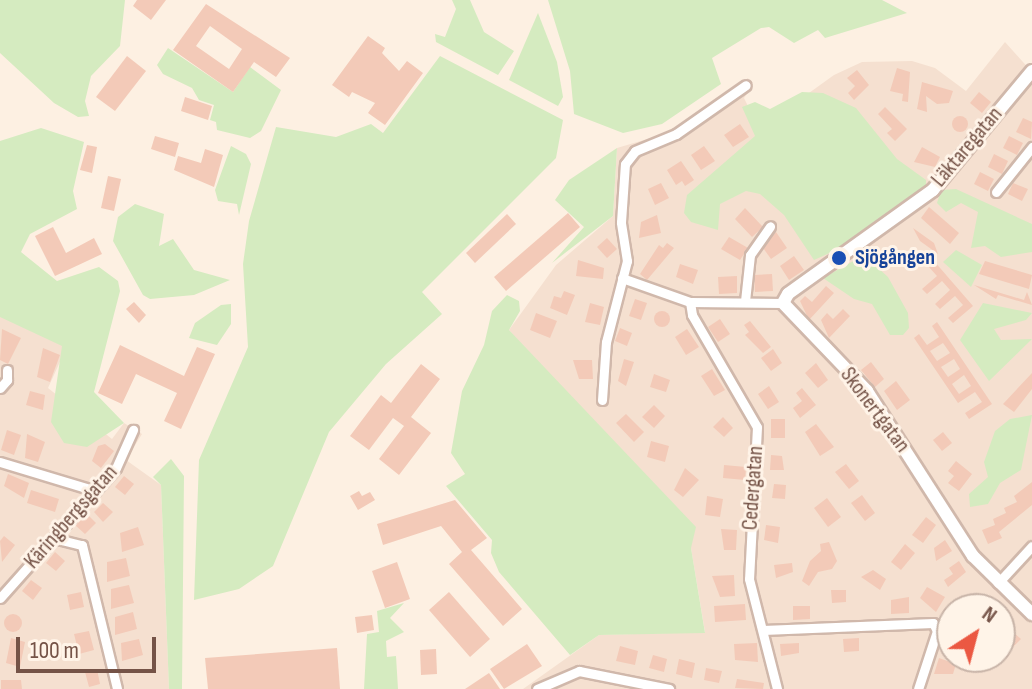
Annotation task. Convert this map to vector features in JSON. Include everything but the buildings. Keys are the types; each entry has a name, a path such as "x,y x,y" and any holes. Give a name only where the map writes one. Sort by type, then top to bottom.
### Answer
{"street":[{"name":"Läktaregatan","path":"783,303 788,294 933,190 1032,71"},
{"path":"602,400 606,342 627,261 621,195 627,160 676,134 746,85"},
{"path":"996,192 1032,147"},
{"path":"745,301 750,255 770,226"},
{"path":"622,278 690,302 783,303"},
{"name":"Cedergatan","path":"690,302 692,315 757,427 748,565 777,689"},
{"name":"Skonertgatan","path":"783,303 867,391 973,556 1032,614"},
{"path":"0,388 7,380 7,370"},
{"name":"Käringbergsgatan","path":"0,598 116,468 133,430"},
{"path":"0,462 96,491"},
{"path":"53,538 82,545 117,689"},
{"path":"998,583 1032,546"},
{"path":"763,630 936,625 918,689"},
{"path":"537,689 579,671 669,689"}],"shaded area":[{"path":"1005,42 1032,72 1032,689 523,689 599,635 705,632 691,548 509,330 556,265 613,216 617,148 671,132 748,78 752,87 744,98 759,129 834,75 862,62 912,61 935,68 966,91"},
{"path":"0,312 69,342 48,388 112,439 124,423 142,434 126,460 161,485 169,689 0,689"}],"green space":[{"path":"0,0 125,0 120,46 91,76 85,101 89,116 78,117 54,103 0,53"},
{"path":"452,0 470,0 484,32 514,51 498,75 436,42 435,34 445,37 456,9"},
{"path":"548,0 882,0 907,13 825,38 818,30 794,43 769,27 761,28 712,58 721,84 662,124 623,133 574,114 570,71"},
{"path":"538,13 557,62 563,97 558,106 509,80"},
{"path":"168,48 233,92 250,67 281,90 261,131 250,138 217,130 216,122 210,120 214,105 199,100 192,88 163,74 157,65"},
{"path":"440,56 563,120 556,158 422,292 442,314 386,364 329,432 273,566 239,589 194,600 199,460 248,347 243,264 249,221 276,127 336,137 371,124 383,133"},
{"path":"802,92 823,93 856,108 897,159 926,180 926,186 843,247 814,260 784,215 760,194 746,191 720,204 718,230 691,222 684,213 687,195 755,136 742,107 755,102 770,109"},
{"path":"41,128 84,142 73,191 77,209 30,234 21,252 57,281 99,267 118,281 120,291 94,392 124,423 87,447 64,443 51,422 62,346 0,317 0,141"},
{"path":"231,146 246,154 251,164 239,215 237,204 218,201 215,190"},
{"path":"617,148 613,216 552,263 584,227 555,200 569,180"},
{"path":"956,189 1032,224 1032,252 1001,257 985,246 971,248 978,212 961,203 946,212 937,203 941,190"},
{"path":"135,204 164,214 159,246 173,239 194,270 230,280 194,295 150,299 143,295 113,241 118,217"},
{"path":"956,250 982,265 971,287 943,262"},
{"path":"864,255 888,277 908,313 909,328 903,335 890,335 872,304 854,299 823,278"},
{"path":"507,295 519,301 520,311 509,330 696,527 691,548 705,633 599,635 570,655 499,572 491,553 492,540 446,486 465,474 451,453 462,391 484,345 492,311"},
{"path":"983,303 1032,313 1026,320 994,329 1001,340 1032,339 989,381 960,340"},
{"path":"231,304 231,324 217,345 189,338 195,323 221,305"},
{"path":"1032,415 1021,470 1000,483 988,504 970,507 969,494 988,477 984,462 995,431 1010,419"},
{"path":"171,459 184,476 182,689 169,689 161,485 153,477"},
{"path":"404,603 390,618 404,632 386,641 387,657 396,656 398,689 364,689 367,634 379,632 377,611"}],"place":[{"name":"Sjögången","path":"839,258"}]}
